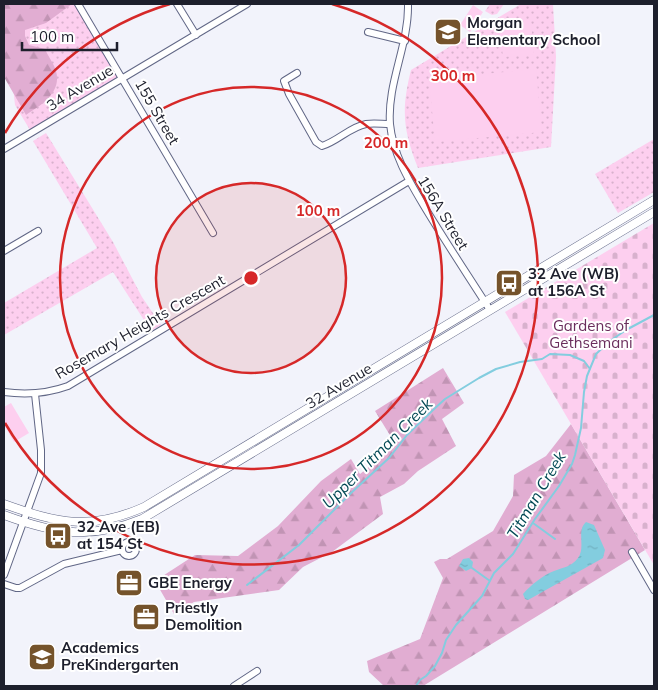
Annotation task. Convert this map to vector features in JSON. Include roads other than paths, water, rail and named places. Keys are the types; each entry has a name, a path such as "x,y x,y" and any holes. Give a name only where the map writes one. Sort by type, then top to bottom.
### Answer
{"main road":[{"name":"32 Avenue","path":"4,504 60,521 77,523 100,521 144,507 654,200"},
{"name":"32 Avenue","path":"4,515 61,532 74,533 104,532 129,525 153,514 654,212"},
{"path":"286,433 287,427 315,410 321,402"}],"street":[{"name":"155 Street","path":"78,4 213,233"},
{"path":"177,4 196,35"},
{"name":"34 Avenue","path":"4,148 247,4"},
{"name":"156A Street","path":"408,4 405,41 391,100 390,124 396,152 409,181 490,310"},
{"path":"368,32 405,41"},
{"path":"297,73 284,81 289,94 316,142 322,146 330,144 353,129 365,124 390,124"},
{"name":"Rosemary Heights Crescent","path":"4,392 35,394 68,386 409,181"},
{"path":"4,251 38,231"},
{"path":"4,575 41,473 41,450 35,394"},
{"path":"4,584 20,588 64,564 122,550"},
{"path":"632,552 654,590"},
{"path":"234,686 257,671"}],"water":[{"path":"586,522 594,525 605,550 603,558 528,600 525,599 523,594 537,581 550,573 570,565 578,558 581,549 582,530"},
{"path":"469,558 473,562 472,568 466,571 459,566 463,559"}],"waterway":[{"name":"Titman Creek","path":"416,686 435,666 446,640 456,625 482,596 494,573 513,554 572,464 581,428 587,376 596,354 626,330 654,315"},
{"name":"Upper Titman Creek","path":"247,585 299,545 389,458 407,435 445,399 496,369 520,362 542,359 550,354 570,355 584,361 590,369"},
{"path":"533,523 555,539"},
{"path":"472,568 490,581"}],"place":[{"name":"Morgan Elementary School","path":"448,32"},
{"name":"32 Ave (WB) at 156A St","path":"509,283"},
{"name":"32 Ave (EB) at 154 St","path":"58,536"},
{"name":"GBE Energy","path":"129,583"},
{"name":"Priestly Demolition","path":"146,617"},
{"name":"Academics PreKindergarten","path":"42,657"}],"park label":[{"name":"Gardens of Gethsemani","path":"591,334"}]}
